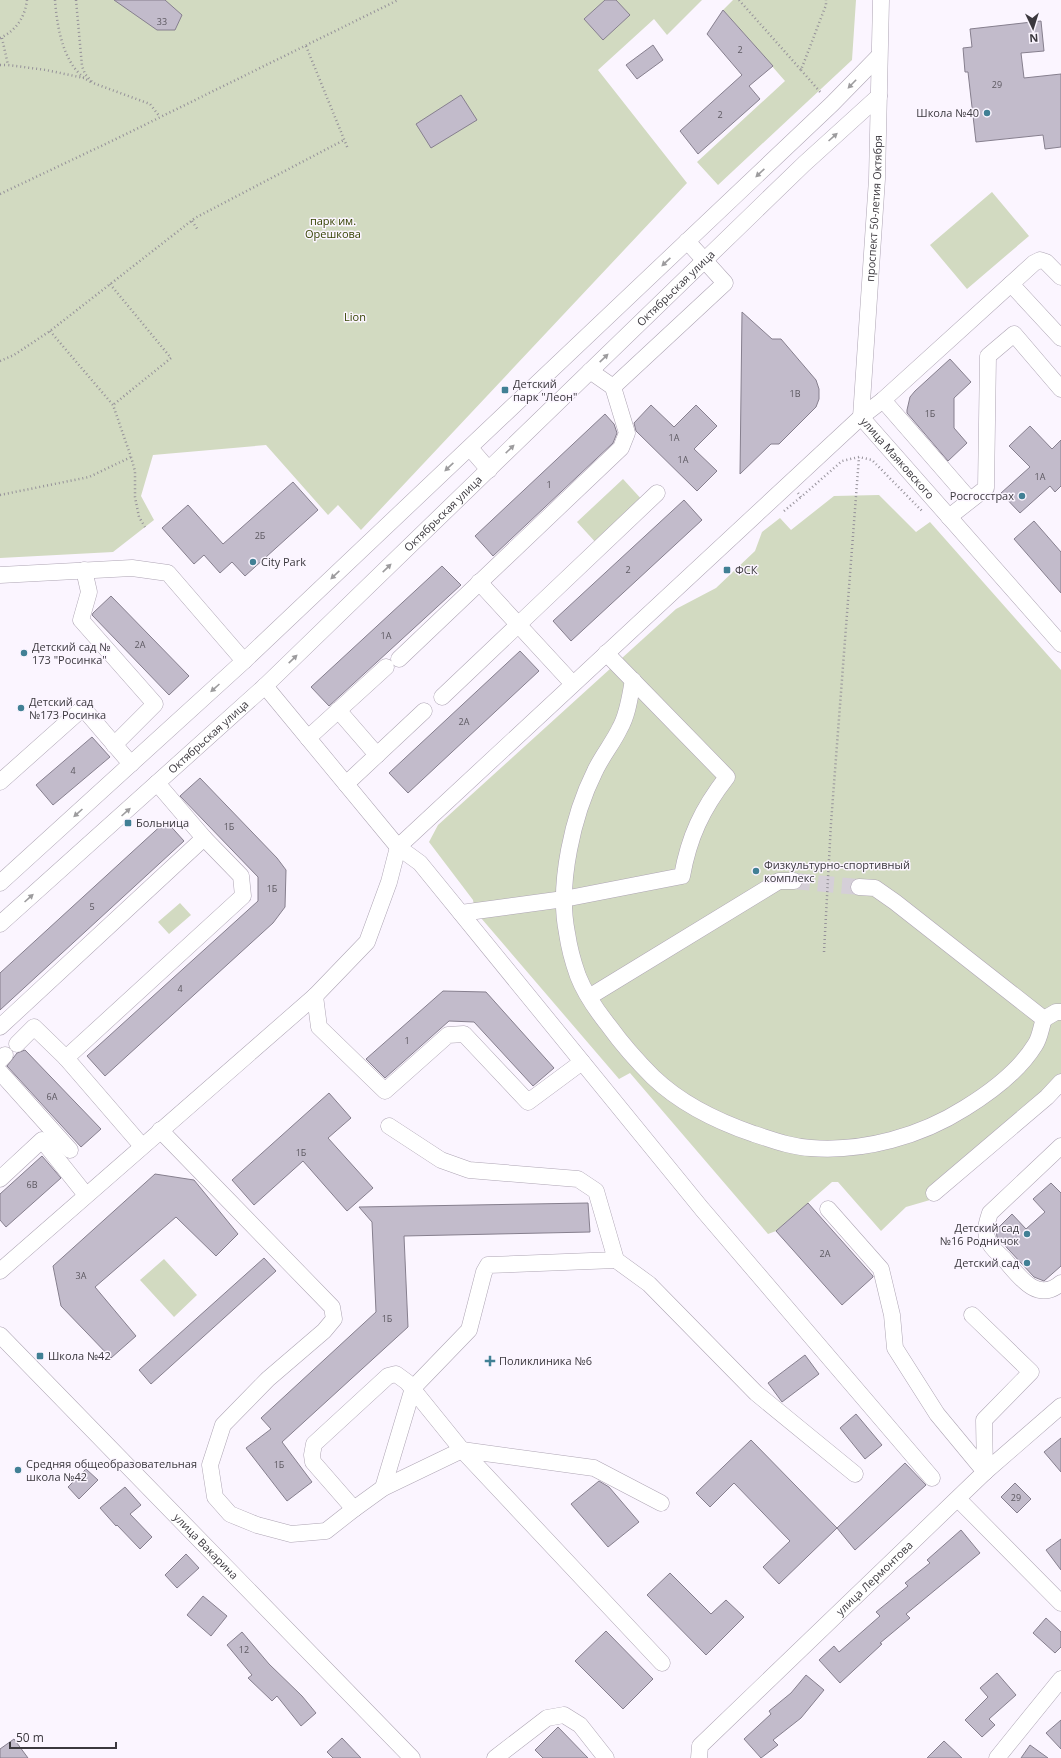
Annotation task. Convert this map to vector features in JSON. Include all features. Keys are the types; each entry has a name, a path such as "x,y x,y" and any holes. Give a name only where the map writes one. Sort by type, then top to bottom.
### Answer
{"street":[{"name":"проспект 50-летия Октября","path":"861,417 877,178 881,0"},
{"path":"0,883 244,661 788,146 879,56"},
{"name":"Октябрьская улица","path":"0,924 265,686 804,164 879,96"},
{"path":"788,146 804,164"},
{"path":"613,387 725,283 687,241"},
{"name":"улица Маяковского","path":"1061,277 1046,262 1040,260 1034,263 883,400 861,417 1061,644"},
{"path":"1011,284 1061,338"},
{"path":"949,517 986,488 988,356 1014,334 1061,389"},
{"path":"308,738 392,663 621,448 627,433 613,387 590,371"},
{"path":"883,400 970,500"},
{"path":"0,1271 315,996 367,942 389,882 398,847 861,417"},
{"path":"470,448 489,470"},
{"path":"442,697 657,492"},
{"path":"0,575 132,568 168,574 244,661"},
{"path":"84,570 89,592 82,620 155,704 114,745"},
{"path":"479,582 573,684"},
{"path":"461,913 564,899 682,876 692,834 704,808 727,777 606,653"},
{"path":"633,680 627,710 621,726 595,770 581,805 566,870 564,899 566,931 579,978 596,1009 635,1059 655,1079 686,1102 740,1129 781,1143 810,1148 840,1148 868,1145 904,1136 956,1114 981,1098 1003,1080 1025,1058 1036,1044 1044,1019 1056,1012 1061,1012"},
{"path":"265,686 398,847 420,863 702,1209 932,1478"},
{"path":"0,782 83,708 131,764"},
{"path":"338,710 377,755"},
{"path":"346,784 424,712"},
{"path":"66,1058 243,896 241,876 204,838 157,784"},
{"path":"0,1027 204,838"},
{"path":"589,997 779,881 794,881"},
{"path":"859,886 875,888 895,902 1044,1019"},
{"path":"315,996 319,1027 385,1091 448,1035 464,1034 528,1102 582,1062"},
{"path":"7,1053 34,1027 66,1058 142,1146"},
{"path":"0,1072 70,1150"},
{"path":"934,1193 1047,1098 1061,1082"},
{"path":"390,1126 441,1160 469,1170 578,1179 596,1191 616,1260 648,1284 756,1393 855,1474"},
{"path":"160,1130 332,1307 334,1319 324,1331 268,1379 223,1425 210,1465 215,1497 230,1514 257,1525 291,1534 326,1532 383,1488 462,1450 594,1468 661,1503"},
{"path":"0,1179 42,1140 86,1195"},
{"path":"1061,1146 990,1213 985,1228 988,1241 1029,1286 1040,1290 1054,1289 1061,1283"},
{"path":"828,1209 881,1269 892,1316 895,1348 937,1414 985,1472"},
{"path":"383,1488 413,1388 469,1330 484,1272 488,1265 616,1260"},
{"path":"972,1315 1031,1372 984,1420 985,1472"},
{"name":"улица Вакарина","path":"0,1335 412,1758"},
{"path":"354,1509 313,1462 312,1455 314,1444 388,1376 396,1374 413,1388 462,1450 662,1663"},
{"name":"улица Лермонтова","path":"699,1758 700,1746 985,1472 1061,1406"},
{"path":"958,1499 1061,1602"},
{"path":"997,1758 1061,1679"},
{"path":"495,1758 547,1718 564,1715 580,1725 606,1758"}],"path":[{"path":"8,65 1,38 18,25 23,16 27,0"},
{"path":"55,0 61,36 68,57 78,73 93,83 150,104 160,117"},
{"path":"76,0 82,66 85,74 93,83"},
{"path":"0,194 398,0"},
{"path":"738,0 832,104"},
{"path":"802,70 826,5 826,0"},
{"path":"306,46 348,149"},
{"path":"0,65 46,70 84,78"},
{"path":"0,361 14,355 50,331 192,220 344,140"},
{"path":"192,220 198,230"},
{"path":"110,283 171,358 113,405"},
{"path":"50,331 113,405 135,471 135,498 139,518 145,527"},
{"path":"0,495 89,477 131,457"},
{"path":"824,952 831,823 858,458"},
{"path":"780,514 842,461 858,458 872,460 927,516"},
{"path":"789,483 801,497"}],"green space":[{"name":"парк им. Орешкова","path":"0,0 702,0 667,35 654,19 598,70 687,183 361,530 338,505 328,515 266,445 153,455 141,496 154,520 113,552 0,558"},
{"path":"733,0 856,0 852,60 718,185 697,162 785,81 723,10"},
{"path":"992,192 1029,236 967,289 930,245"},
{"path":"623,479 644,502 598,545 577,522"},
{"name":"Физкультурно-спортивный комплекс","path":"879,495 916,532 930,522 1061,670 1061,1089 1050,1101 930,1200 906,1207 881,1231 838,1182 832,1182 776,1231 768,1234 630,1073 619,1079 475,911 473,900 429,842 438,825 676,609 716,588 755,551 762,532 780,518 791,530 834,496"},
{"path":"180,903 191,915 169,934 158,922"},
{"path":"164,1259 197,1295 174,1317 140,1280"}],"building":[{"path":"114,0 165,0 182,15 175,30 157,30"},
{"path":"605,0 616,0 630,15 603,40 584,19"},
{"path":"723,10 773,66 749,86 760,99 698,154 680,131 742,75 707,34"},
{"path":"1041,21 1044,51 1021,53 1024,78 1061,74 1061,147 1045,149 1043,135 976,142 968,72 965,72 963,48 972,47 970,29"},
{"path":"653,45 663,60 637,79 626,65"},
{"path":"461,95 477,120 431,148 416,124"},
{"path":"742,312 772,339 781,339 816,380 819,389 819,399 816,407 779,444 771,444 740,474"},
{"path":"950,359 971,382 954,398 954,428 967,443 948,461 907,413 907,410 910,397 915,391"},
{"path":"651,405 674,427 696,405 717,426 694,449 717,471 697,491 636,431 634,423"},
{"path":"605,414 614,424 617,433 613,443 493,556 475,536"},
{"path":"1030,426 1052,449 1061,440 1061,486 1055,492 1050,486 1020,513 1001,493 1030,467 1009,446"},
{"path":"293,482 318,510 245,576 232,562 220,573 204,555 194,564 162,528 188,505 223,544"},
{"path":"684,500 702,520 571,641 553,621"},
{"path":"1034,521 1061,552 1061,593 1014,539"},
{"path":"442,566 461,585 329,706 311,687"},
{"path":"111,596 189,676 169,695 92,615"},
{"path":"520,651 539,671 408,793 389,773"},
{"path":"92,737 110,757 53,805 36,785"},
{"path":"200,778 277,858 286,870 285,907 273,923 105,1076 87,1056 258,901 258,877 180,796"},
{"path":"166,821 184,841 0,1010 0,973"},
{"path":"443,991 486,992 554,1068 533,1086 474,1022 449,1021 385,1078 366,1059"},
{"path":"25,1050 101,1129 81,1147 7,1066 17,1053"},
{"path":"329,1093 351,1118 328,1138 373,1188 347,1211 303,1161 254,1205 232,1180"},
{"path":"42,1156 61,1178 6,1227 0,1220 0,1194"},
{"path":"155,1174 194,1180 238,1234 216,1256 176,1217 95,1287 136,1336 111,1358 61,1306 53,1266"},
{"name":"Детский сад №16 Родничок","path":"1051,1183 1061,1193 1061,1266 1044,1281 1034,1277 997,1237 996,1230 1012,1214 1026,1229 1045,1212 1033,1199"},
{"path":"588,1203 590,1232 404,1236 408,1327 282,1442 312,1482 287,1501 246,1448 271,1429 261,1418 376,1312 372,1222 359,1207"},
{"path":"808,1203 873,1276 842,1305 776,1231"},
{"path":"264,1258 276,1271 151,1384 139,1370"},
{"path":"805,1355 819,1374 782,1402 768,1383"},
{"path":"856,1414 882,1445 865,1459 840,1428"},
{"path":"1061,1438 1061,1472 1044,1452"},
{"path":"751,1440 837,1528 779,1584 763,1567 790,1541 734,1483 710,1507 696,1493"},
{"path":"905,1463 926,1485 855,1550 837,1528"},
{"path":"86,1469 98,1480 79,1499 68,1487"},
{"path":"599,1481 609,1487 639,1522 608,1547 571,1504"},
{"path":"1015,1483 1031,1499 1017,1513 1001,1497"},
{"path":"125,1487 141,1505 130,1514 152,1537 140,1549 100,1508"},
{"path":"961,1530 980,1553 906,1614 910,1618 880,1643 882,1644 840,1683 819,1660 834,1646 839,1652 880,1616 876,1612 908,1586 905,1583 930,1563 927,1560"},
{"path":"1061,1539 1061,1570 1046,1550"},
{"path":"186,1554 199,1568 177,1588 165,1575"},
{"path":"670,1573 711,1614 726,1600 744,1617 706,1655 647,1595"},
{"path":"203,1596 227,1616 211,1636 187,1615"},
{"path":"1046,1618 1061,1632 1061,1647 1055,1653 1033,1633"},
{"path":"606,1631 653,1679 623,1709 575,1661"},
{"path":"242,1632 269,1664 302,1696 316,1713 301,1726 277,1696 272,1701 248,1678 252,1675 227,1645"},
{"path":"997,1673 1016,1695 989,1719 995,1725 982,1737 965,1720 988,1697 980,1688"},
{"path":"806,1675 824,1690 801,1718 773,1740 778,1745 761,1758 744,1739 771,1714 769,1711 791,1693"},
{"path":"1061,1720 1061,1749 1046,1733"},
{"path":"558,1727 588,1758 543,1758 535,1750"},
{"path":"342,1738 361,1758 333,1758 327,1752"},
{"path":"14,1739 28,1758 0,1758 0,1749"},
{"path":"944,1741 962,1758 927,1758"},
{"path":"1030,1745 1048,1758 1021,1758"}],"tunnel":[{"path":"794,881 859,887"}],"place":[{"name":"Школа №40","path":"987,113"},
{"name":"Детский парк \"Леон\"","path":"505,390"},
{"name":"Росгосстрах","path":"1022,496"},
{"name":"City Park","path":"253,562"},
{"name":"ФСК","path":"727,570"},
{"name":"Детский сад № 173 \"Росинка\"","path":"24,653"},
{"name":"Детский сад №173 Росинка","path":"21,708"},
{"name":"Больница","path":"128,823"},
{"name":"Физкультурно-спортивный комплекс","path":"756,871"},
{"name":"Детский сад №16 Родничок","path":"1027,1234"},
{"name":"Детский сад","path":"1027,1263"},
{"name":"Школа №42","path":"40,1356"},
{"name":"Поликлиника №6","path":"490,1361"},
{"name":"Средняя общеобразовательная школа №42","path":"18,1470"}],"park label":[{"name":"Lion","path":"355,317"}]}
